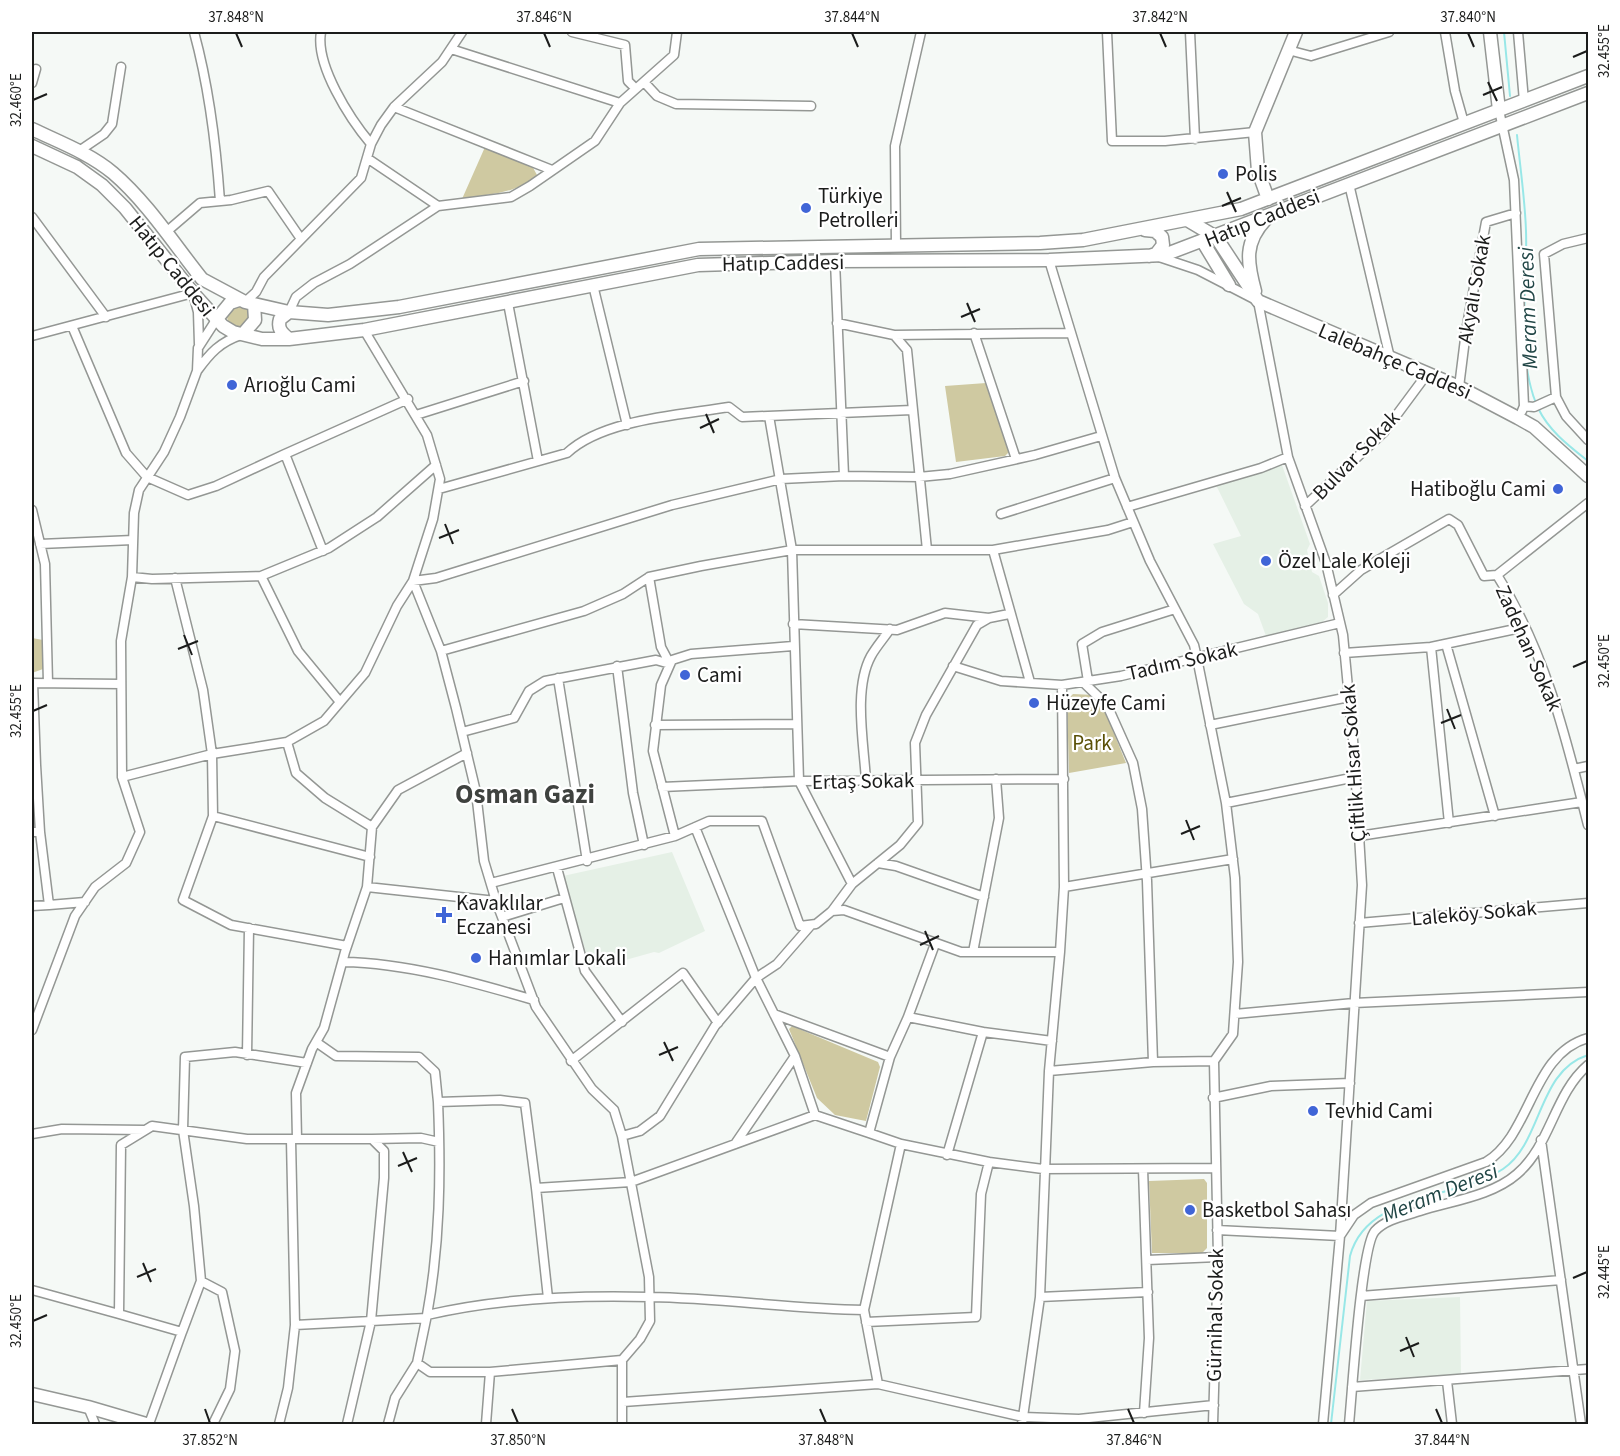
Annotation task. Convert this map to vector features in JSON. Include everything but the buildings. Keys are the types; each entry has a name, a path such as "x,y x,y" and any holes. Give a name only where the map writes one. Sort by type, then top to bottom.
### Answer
{"main road":[{"path":"1268,199 1258,171 1255,132 1296,32"},
{"path":"1490,32 1499,110"},
{"name":"Hatıp Caddesi","path":"32,129 79,151 112,172 202,279 246,302 289,312 328,315 358,314 699,249 1040,243 1083,240 1189,221 1268,199 1588,76"},
{"name":"Hatıp Caddesi","path":"32,146 78,167 102,185 125,208 216,320 233,332 262,339 289,339 364,330 698,266 835,261 1150,257 1203,242 1588,93"},
{"path":"1258,301 1248,265 1248,246 1254,231 1269,216"},
{"path":"1189,221 1216,237 1258,301"},
{"path":"1143,229 1155,231 1162,237 1163,245 1156,254 1150,257"},
{"path":"1203,242 1213,263 1228,285"},
{"name":"Lalebahçe Caddesi","path":"1258,301 1521,412 1534,427 1588,476"},
{"path":"216,320 230,303 246,302 255,320 243,334"},
{"path":"289,312 280,319 278,325 289,339"},
{"path":"32,1394 88,1407 147,1425"}],"street":[{"path":"194,32 204,70 214,133 220,201"},
{"path":"321,32 323,60 353,123 371,144"},
{"path":"246,302 256,292 264,277 361,178 371,144 394,107 442,62 462,32"},
{"path":"572,32 625,45 628,81 635,88"},
{"path":"289,312 296,297 314,283 350,264 438,206 510,197 595,141 620,103 674,55 677,32"},
{"path":"896,246 895,146 921,32"},
{"path":"1107,32 1112,141 1195,139 1255,132"},
{"path":"1190,32 1195,139"},
{"path":"1288,50 1311,56 1389,32"},
{"path":"1445,32 1455,91 1464,123"},
{"path":"1518,32 1524,101"},
{"path":"450,49 620,103"},
{"path":"79,151 104,134 112,124 121,67"},
{"path":"32,83 36,69"},
{"path":"644,82 657,96 676,104 811,106"},
{"path":"394,107 552,170"},
{"path":"1499,110 1514,180 1521,412 1553,398"},
{"path":"367,158 438,206"},
{"path":"1349,184 1390,358"},
{"path":"165,233 200,203 268,191 302,239"},
{"name":"Akyalı Sokak","path":"1459,387 1466,331 1486,222 1516,213"},
{"path":"32,217 106,317"},
{"path":"1588,238 1563,244 1545,254 1553,398 1588,440"},
{"path":"1150,257 1198,270 1258,301"},
{"path":"1049,260 1069,333 1115,478 1133,522 1194,645 1226,803 1233,859 1238,962 1233,1034 1214,1061 1153,1062 1049,1071"},
{"path":"835,261 843,476"},
{"path":"593,285 627,424"},
{"path":"32,336 193,293 198,312 197,371"},
{"name":"Çiftlik Hisar Sokak","path":"1258,301 1288,457 1326,563 1340,623 1356,777 1362,885 1340,1236 1323,1425"},
{"path":"508,303 538,461"},
{"path":"198,348 216,320"},
{"path":"837,323 894,335 1069,333"},
{"path":"72,326 126,453 147,477 188,495 216,486 408,399"},
{"path":"122,777 213,754 287,742 324,721 365,673 397,606 413,581 433,519 440,480 427,435 417,415 364,330"},
{"path":"974,333 1016,459"},
{"path":"32,1030 75,916 95,887 126,862 140,832 122,777 121,684 121,641 132,577 134,513 139,490 164,452 197,371 225,340 243,334"},
{"path":"894,335 907,350 927,550"},
{"name":"Bulvar Sokak","path":"1305,506 1384,432 1427,374"},
{"path":"417,415 524,381"},
{"path":"439,489 567,453 580,440 627,424 729,407 742,417 912,410"},
{"path":"769,416 782,479 792,550 793,646 799,781 852,884"},
{"path":"413,581 436,578 672,505 782,479 843,476 919,477 950,474 1101,436"},
{"path":"285,454 323,550"},
{"path":"1127,507 1261,468 1288,457"},
{"path":"132,577 261,576 323,550 377,517 436,465"},
{"path":"1001,514 1115,478"},
{"path":"1334,595 1361,570 1449,519 1458,525 1484,576 1497,575 1588,503"},
{"path":"32,510 45,564 48,683"},
{"path":"441,651 584,611 623,594 649,577 792,550 993,550 1108,530 1133,522"},
{"path":"40,544 133,540"},
{"path":"993,550 1030,682"},
{"name":"Zadehan Sokak","path":"1497,575 1525,627 1556,700 1588,825"},
{"path":"261,576 298,651 340,702"},
{"path":"649,577 661,647 670,664"},
{"path":"174,578 203,690 213,754 213,816 183,900 231,925 347,946"},
{"path":"413,581 441,651 476,792 484,861 502,917 534,1000 592,1089 614,1110 622,1136 649,1277 650,1297 650,1321 640,1339 622,1360 622,1425"},
{"path":"1153,1062 1147,872 1142,809 1133,763 1107,705 1086,681 1082,644 1102,632 1175,609"},
{"path":"793,624 897,630 945,614 989,618 1010,614"},
{"path":"491,883 644,845 675,836 709,821 762,821 800,926 816,924 832,910 852,884 900,845 918,823 915,743 926,715 953,666 977,626 989,618"},
{"name":"Tadım Sokak","path":"953,666 1001,681 1062,685 1197,658 1340,623"},
{"path":"1344,653 1431,647 1525,627"},
{"path":"866,781 861,699 864,677 871,656 890,629"},
{"path":"1446,644 1495,816"},
{"path":"675,836 653,751 661,685 672,660 692,654 793,646"},
{"path":"1431,647 1449,823"},
{"path":"462,732 514,718 529,691 545,681 656,660 670,664"},
{"path":"616,666 633,793 644,845"},
{"path":"558,678 587,861"},
{"path":"49,905 36,832 32,683 121,684"},
{"path":"1022,1421 1040,1297 1043,1169 1064,887 1062,685"},
{"path":"1210,725 1349,697"},
{"path":"655,725 797,724"},
{"path":"287,742 296,773 325,798 372,827"},
{"path":"279,1425 288,1388 295,1325 296,1093 316,1042 324,1028 367,886 372,827 398,790 467,753"},
{"path":"1574,769 1588,766"},
{"path":"1226,803 1356,777"},
{"path":"973,952 999,818 996,779"},
{"name":"Ertaş Sokak","path":"662,787 799,781 1064,779"},
{"path":"1359,836 1582,802"},
{"path":"213,816 370,857"},
{"path":"695,827 756,978 795,1056 814,1114"},
{"path":"1064,887 1233,859"},
{"path":"878,863 896,866 984,897"},
{"path":"557,868 585,971 621,1022"},
{"path":"367,886 496,901"},
{"path":"502,917 564,898"},
{"path":"32,906 85,902"},
{"name":"Laleköy Sokak","path":"1359,923 1588,903"},
{"path":"832,910 844,910 960,952 1060,952"},
{"path":"622,1136 640,1131 660,1116 718,1023 756,978 777,964 811,925"},
{"path":"247,1054 249,928"},
{"path":"869,1133 890,1057 936,944"},
{"path":"343,962 396,967 483,985 534,1000"},
{"path":"571,1060 683,974 718,1023"},
{"path":"1235,1014 1354,1004 1588,992"},
{"path":"774,1014 890,1057"},
{"path":"908,1017 984,1032 1052,1041"},
{"path":"947,1155 984,1032"},
{"path":"1217,1230 1340,1236 1353,1215 1371,1203 1486,1162 1498,1155 1508,1144 1547,1070 1564,1052 1588,1038"},
{"path":"316,1042 336,1056 419,1058 435,1072 441,1182 433,1283 417,1363 395,1398 388,1425"},
{"path":"147,1425 201,1281 194,1206 183,1130 185,1057 236,1053 307,1063"},
{"path":"735,1145 795,1056"},
{"name":"Gürnihal Sokak","path":"1213,1425 1218,1257 1214,1061"},
{"path":"1349,1425 1364,1261 1373,1232 1392,1220 1490,1190 1509,1181 1524,1168 1574,1077 1588,1065"},
{"path":"1213,1098 1271,1086 1350,1083"},
{"path":"438,1102 525,1103 548,1298"},
{"path":"536,1188 631,1182 814,1114 901,1144 989,1162 1043,1169 1215,1168"},
{"path":"119,1314 121,1145 152,1126 247,1139 421,1138 439,1142"},
{"path":"32,1134 62,1129 145,1130"},
{"path":"347,1425 370,1321 384,1179 384,1151 372,1139"},
{"path":"1541,1140 1581,1425"},
{"path":"878,1384 864,1310 901,1144"},
{"path":"866,1322 976,1317 981,1194 989,1162"},
{"path":"1143,1168 1149,1338 1144,1413"},
{"path":"1147,1260 1218,1257"},
{"path":"1361,1296 1561,1280"},
{"path":"201,1281 222,1292 235,1351 230,1389 213,1425"},
{"path":"32,1290 182,1332"},
{"path":"1040,1297 1148,1292"},
{"path":"295,1325 427,1316 450,1309 548,1298 650,1297 813,1310 864,1310"},
{"path":"417,1363 430,1372 490,1372 622,1360"},
{"path":"1352,1387 1588,1369"},
{"path":"486,1425 490,1372"},
{"path":"1447,1381 1452,1425"},
{"path":"623,1402 878,1384 1022,1421 1079,1419 1214,1405"},
{"path":"88,1407 95,1425"}],"shaded area":[{"name":"Özel Lale Koleji","path":"1282,465 1310,544 1307,550 1312,572 1319,576 1328,603 1328,617 1322,622 1266,636 1258,614 1244,604 1213,544 1241,536 1216,485"},
{"path":"672,852 705,931 659,953 654,952 597,968 589,963 563,876"},
{"path":"1460,1297 1461,1375 1360,1380 1367,1301"}],"green space":[{"path":"485,147 531,164 537,175 511,190 462,199"},
{"path":"238,305 246,308 249,316 246,324 238,327 230,324 227,316 230,308"},
{"path":"986,383 1009,452 1005,456 956,462 945,386"},
{"path":"32,638 43,640 43,669 32,673"},
{"name":"Park","path":"1073,694 1094,695 1103,706 1126,763 1069,773 1067,700"},
{"path":"792,1026 878,1062 880,1067 866,1121 835,1115 817,1098 789,1029"},
{"path":"1204,1179 1207,1183 1207,1248 1202,1253 1152,1253 1149,1181"}],"waterway":[{"name":"Meram Deresi","path":"1504,32 1510,96"},
{"name":"Meram Deresi","path":"1517,135 1526,231 1524,321 1531,388 1538,408 1548,424 1560,438 1588,461"},
{"name":"Meram Deresi","path":"1331,1424 1350,1256 1360,1235 1374,1220 1393,1209 1415,1200 1462,1187 1503,1169 1516,1157 1526,1142 1549,1091 1559,1076 1571,1063 1588,1055"}],"place":[{"name":"Polis","path":"1223,174"},
{"name":"Türkiye Petrolleri","path":"806,208"},
{"name":"Arıoğlu Cami","path":"232,385"},
{"name":"Hatiboğlu Cami","path":"1558,489"},
{"name":"Özel Lale Koleji","path":"1266,561"},
{"name":"Cami","path":"685,675"},
{"name":"Hüzeyfe Cami","path":"1034,703"},
{"name":"Kavaklılar Eczanesi","path":"444,915"},
{"name":"Hanımlar Lokali","path":"476,958"},
{"name":"Tevhid Cami","path":"1313,1111"},
{"name":"Basketbol Sahası","path":"1190,1210"}],"district":[{"name":"Osman Gazi","path":"525,794"}]}
